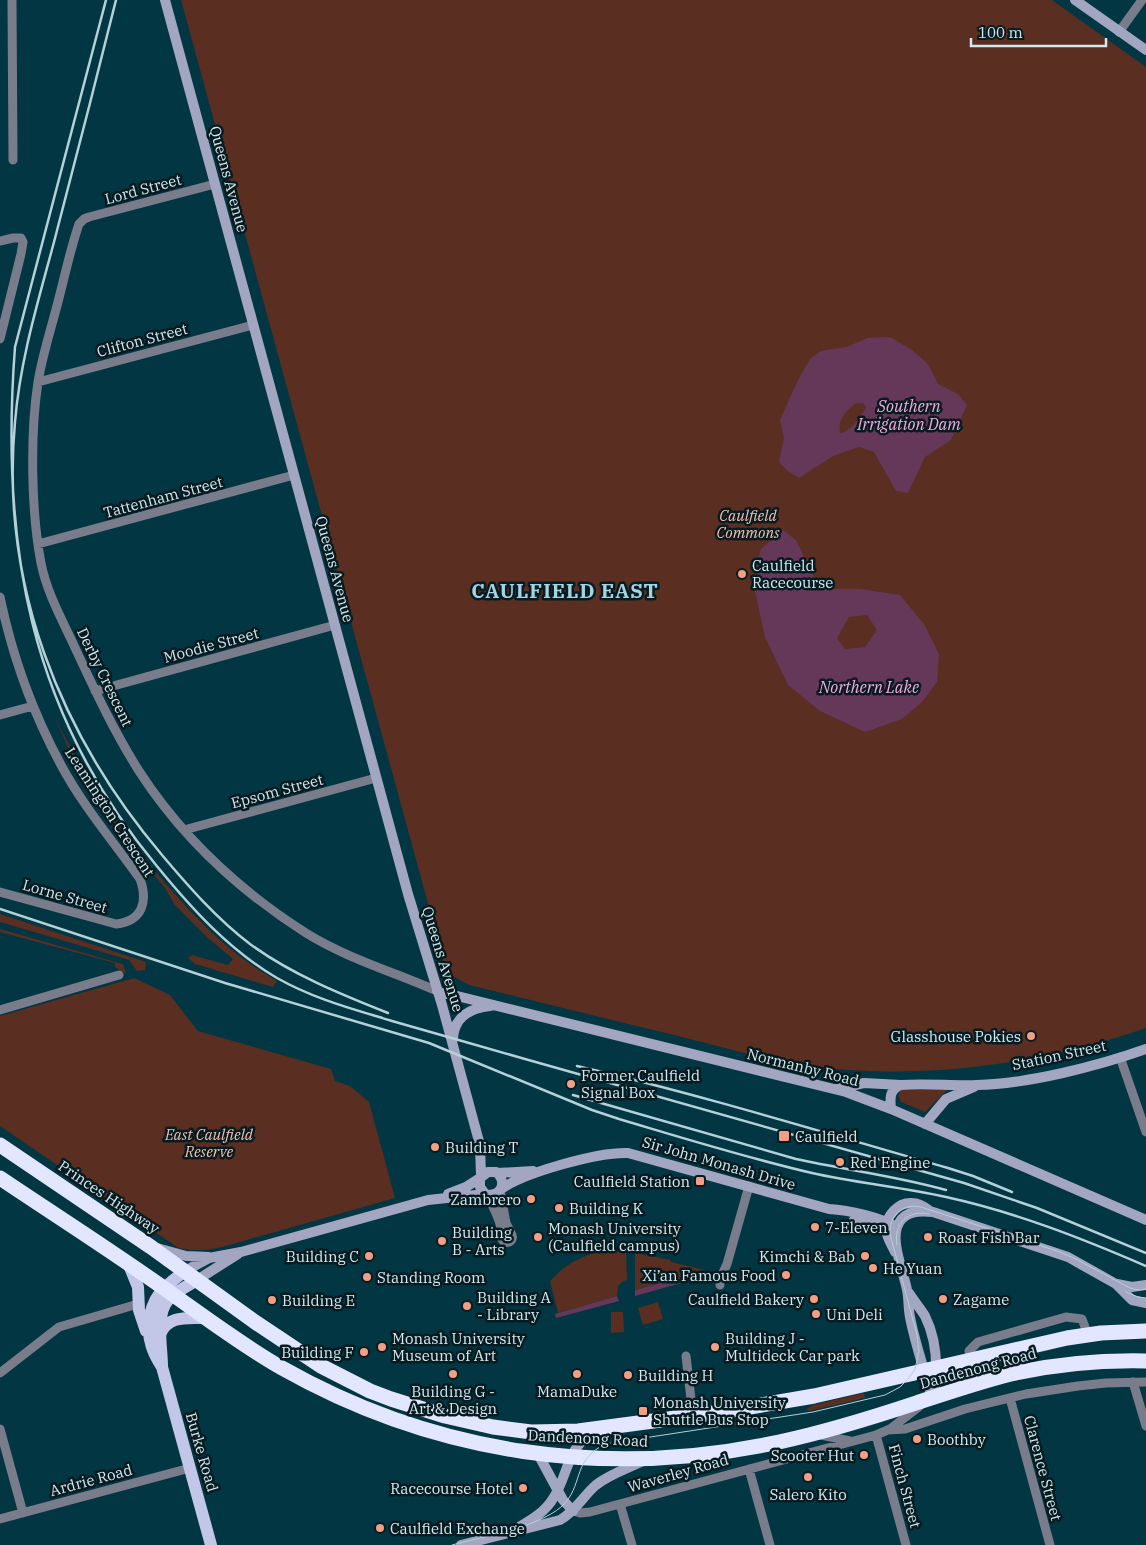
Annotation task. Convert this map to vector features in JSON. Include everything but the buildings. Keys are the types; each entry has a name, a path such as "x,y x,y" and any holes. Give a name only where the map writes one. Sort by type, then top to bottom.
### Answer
{"highway":[{"name":"Princes Highway","path":"0,1145 191,1276"},
{"path":"0,1178 169,1292"},
{"name":"Dandenong Road","path":"191,1276 309,1359 391,1399 444,1416 493,1428 552,1432 600,1429 800,1399 1058,1340 1088,1335 1146,1331"},
{"name":"Dandenong Road","path":"169,1292 281,1368 322,1390 369,1411 452,1438 497,1448 538,1454 608,1460 648,1459 726,1452 812,1433 989,1380 1032,1370 1066,1364 1146,1361"},
{"path":"972,1359 989,1380"}],"main road":[{"path":"129,1265 138,1287 138,1304 141,1317 154,1336 175,1319 205,1318"},
{"name":"Burke Road","path":"191,1276 169,1292 154,1336 211,1545"}],"street":[{"path":"12,0 13,160"},
{"name":"Queens Avenue","path":"164,0 419,934 480,1145 481,1177"},
{"path":"1075,0 1146,50"},
{"path":"1119,32 1142,0"},
{"name":"Lord Street","path":"80,222 214,184"},
{"name":"Derby Crescent","path":"80,222 38,382 34,454 35,509 38,544 47,586 95,691 120,740 166,810 233,879 278,914 308,934 340,951 437,991"},
{"path":"0,241 21,238 21,254 0,339"},
{"name":"Clifton Street","path":"38,382 253,325"},
{"name":"Tattenham Street","path":"38,544 294,475"},
{"name":"Leamington Crescent","path":"0,596 15,654 33,706 61,766 86,806 140,879 144,891 143,904 138,913 131,920 124,923"},
{"name":"Moodie Street","path":"95,691 335,625"},
{"path":"0,715 33,706"},
{"name":"Epsom Street","path":"184,830 376,778"},
{"name":"Lorne Street","path":"0,892 116,924 124,923"},
{"path":"0,1010 119,976"},
{"name":"Normanby Road","path":"437,991 856,1095 1146,1220"},
{"path":"454,1051 454,1031 463,1015 474,1009 496,1006"},
{"name":"Station Street","path":"836,1089 864,1083 978,1085 1053,1074 1146,1049"},
{"path":"1120,1057 1146,1132"},
{"path":"891,1109 890,1098 892,1092 896,1087 904,1085"},
{"name":"Station Street","path":"925,1124 946,1099 978,1085"},
{"name":"Queens Avenue","path":"480,1145 496,1173"},
{"name":"Sir John Monash Drive","path":"501,1190 516,1180 541,1171 607,1154 628,1153 829,1209 846,1217 897,1228"},
{"name":"Sir John Monash Drive","path":"496,1173 541,1171"},
{"path":"440,1198 466,1186 488,1172 496,1173 502,1180 501,1190 506,1235 502,1231 486,1194 480,1187 481,1177"},
{"path":"720,1285 720,1279 727,1264 749,1186"},
{"path":"151,1247 189,1256 213,1257 240,1252 398,1207 440,1198 493,1195 501,1190"},
{"path":"931,1368 910,1320 908,1290 899,1260 887,1235 887,1225 896,1209 907,1203 921,1205 933,1212 1068,1257 1116,1284 1132,1300 1146,1303"},
{"path":"899,1260 897,1228 901,1220 912,1213 933,1212"},
{"path":"191,1276 240,1252"},
{"path":"191,1276 213,1257"},
{"path":"1116,1284 1132,1287 1146,1285"},
{"path":"908,1290 927,1322 936,1352 931,1368 932,1398"},
{"path":"0,1373 59,1327 138,1304"},
{"name":"Dandenong Road","path":"972,1359 969,1350 980,1341 1064,1317 1070,1316 1082,1320 1088,1335"},
{"path":"686,1356 693,1416"},
{"path":"1133,1382 1146,1426"},
{"path":"887,1430 902,1430 965,1409 1010,1398 1078,1386 1146,1382"},
{"name":"Waverley Road","path":"512,1531 560,1520 573,1511 580,1513 590,1512 876,1435 887,1430 932,1398"},
{"name":"Clarence Street","path":"1010,1398 1050,1545"},
{"path":"0,1429 23,1513"},
{"name":"Waverley Road","path":"461,1545 491,1541 512,1531 542,1512 558,1490 570,1457 582,1440 600,1429"},
{"name":"Waverley Road","path":"812,1433 852,1441"},
{"name":"Finch Street","path":"876,1435 906,1545"},
{"path":"538,1454 565,1503 573,1511 596,1484 648,1459"},
{"name":"Ardrie Road","path":"0,1519 190,1468"},
{"path":"749,1469 770,1545"},
{"path":"620,1504 632,1545"}],"green space":[{"name":"Caulfield Racecourse","path":"181,0 1052,0 1146,67 1146,1028 1063,1052 977,1067 933,1071 889,1072 846,1070 803,1065 742,1053 469,985 447,973"},
{"path":"53,714 90,782 148,863 178,898 216,937 244,960 277,981 273,987 195,964 188,958 192,955 228,965 233,959 208,938 174,904 165,888 124,838 81,776"},
{"path":"0,914 146,962 145,970 137,971 129,960 0,922"},
{"path":"0,929 123,964 126,974 115,967 115,963 0,932"},
{"name":"East Caulfield Reserve","path":"134,978 170,995 198,1031 331,1069 335,1081 350,1086 369,1102 395,1198 222,1247 188,1250 177,1247 0,1126 0,1016"},
{"path":"901,1089 948,1089 925,1112 901,1102 898,1095"},
{"path":"608,1250 626,1250 627,1280 618,1286 617,1296 558,1313 550,1281 576,1260"},
{"path":"635,1253 671,1260 671,1262 705,1270 635,1290"},
{"path":"658,1302 663,1319 643,1325 638,1308"},
{"path":"611,1312 623,1312 624,1332 611,1333"},
{"path":"864,1393 865,1398 809,1411 807,1409 813,1405"}],"water":[{"name":"Southern Irrigation Dam","path":"890,337 912,350 928,364 938,384 958,394 967,405 951,440 925,457 908,493 896,491 874,452 859,447 833,456 799,478 789,472 779,462 784,438 780,420 798,380 810,359 821,351 847,347 867,338","holes":["856,403 863,403 866,407 852,427 840,433 841,419 846,412"]},
{"name":"Northern Lake","path":"783,530 796,540 814,577 835,589 861,589 900,595 924,624 939,654 937,682 922,702 902,719 865,732 820,711 788,685 765,637 753,582 761,549","holes":["867,615 877,630 865,647 845,649 837,638 849,617"]},
{"path":"704,1271 703,1277 635,1296 635,1290"},
{"path":"617,1296 619,1301 556,1318 555,1314"}],"tram line":[{"path":"452,1545 513,1530 544,1518 557,1510 566,1502 571,1494 583,1464 588,1457 605,1444 813,1412 885,1395 900,1387 915,1369 919,1351 917,1335 890,1234 890,1227 895,1216 898,1212 908,1207 921,1207 1057,1251 1130,1288 1146,1289"},
{"path":"897,1245 897,1231 904,1220 915,1214 929,1214"},
{"path":"1126,1292 1146,1298"}],"railway":[{"path":"106,0 15,347 12,420 13,490 20,557 32,622 52,686 78,747 113,807 169,881 197,912 243,955 277,978 319,998 409,1026 964,1183 1037,1208 1146,1253"},
{"path":"116,0 30,331 17,399 13,482 17,541 28,598 44,654 66,707 93,759 125,808 182,879 226,924 266,955 316,983 388,1013"},
{"path":"0,909 225,983 429,1043 592,1110 619,1119 788,1167 972,1203 1072,1236 1146,1266"},
{"path":"577,1066 717,1102 948,1168 1012,1192"},
{"path":"573,1095 796,1159 946,1190"}],"place":[{"name":"Caulfield Racecourse","path":"742,574"},
{"name":"Glasshouse Pokies","path":"1031,1036"},
{"name":"Former Caulfield Signal Box","path":"571,1084"},
{"name":"Caulfield","path":"784,1136"},
{"name":"Building T","path":"435,1147"},
{"name":"Red Engine","path":"840,1162"},
{"name":"Caulfield Station","path":"700,1181"},
{"name":"Zambrero","path":"531,1199"},
{"name":"Building K","path":"559,1208"},
{"name":"7-Eleven","path":"815,1227"},
{"name":"Monash University (Caulfield campus)","path":"538,1237"},
{"name":"Roast Fish Bar","path":"928,1237"},
{"name":"Building B - Arts","path":"442,1241"},
{"name":"Building C","path":"369,1256"},
{"name":"Kimchi & Bab","path":"865,1256"},
{"name":"He Yuan","path":"873,1268"},
{"name":"Xi’an Famous Food","path":"786,1275"},
{"name":"Standing Room","path":"367,1277"},
{"name":"Caulfield Bakery","path":"814,1299"},
{"name":"Zagame","path":"943,1299"},
{"name":"Building E","path":"272,1300"},
{"name":"Building A - Library","path":"467,1306"},
{"name":"Uni Deli","path":"816,1314"},
{"name":"Monash University Museum of Art","path":"382,1347"},
{"name":"Building J - Multideck Car park","path":"715,1347"},
{"name":"Building F","path":"364,1352"},
{"name":"Building G - Art & Design","path":"453,1374"},
{"name":"MamaDuke","path":"577,1374"},
{"name":"Building H","path":"628,1375"},
{"name":"Monash University Shuttle Bus Stop","path":"643,1411"},
{"name":"Boothby","path":"917,1439"},
{"name":"Scooter Hut","path":"864,1455"},
{"name":"Salero Kito","path":"808,1477"},
{"name":"Racecourse Hotel","path":"523,1488"},
{"name":"Caulfield Exchange","path":"380,1528"}],"district":[{"name":"CAULFIELD EAST","path":"565,590"}],"park label":[{"name":"Caulfield Commons","path":"748,524"}]}
